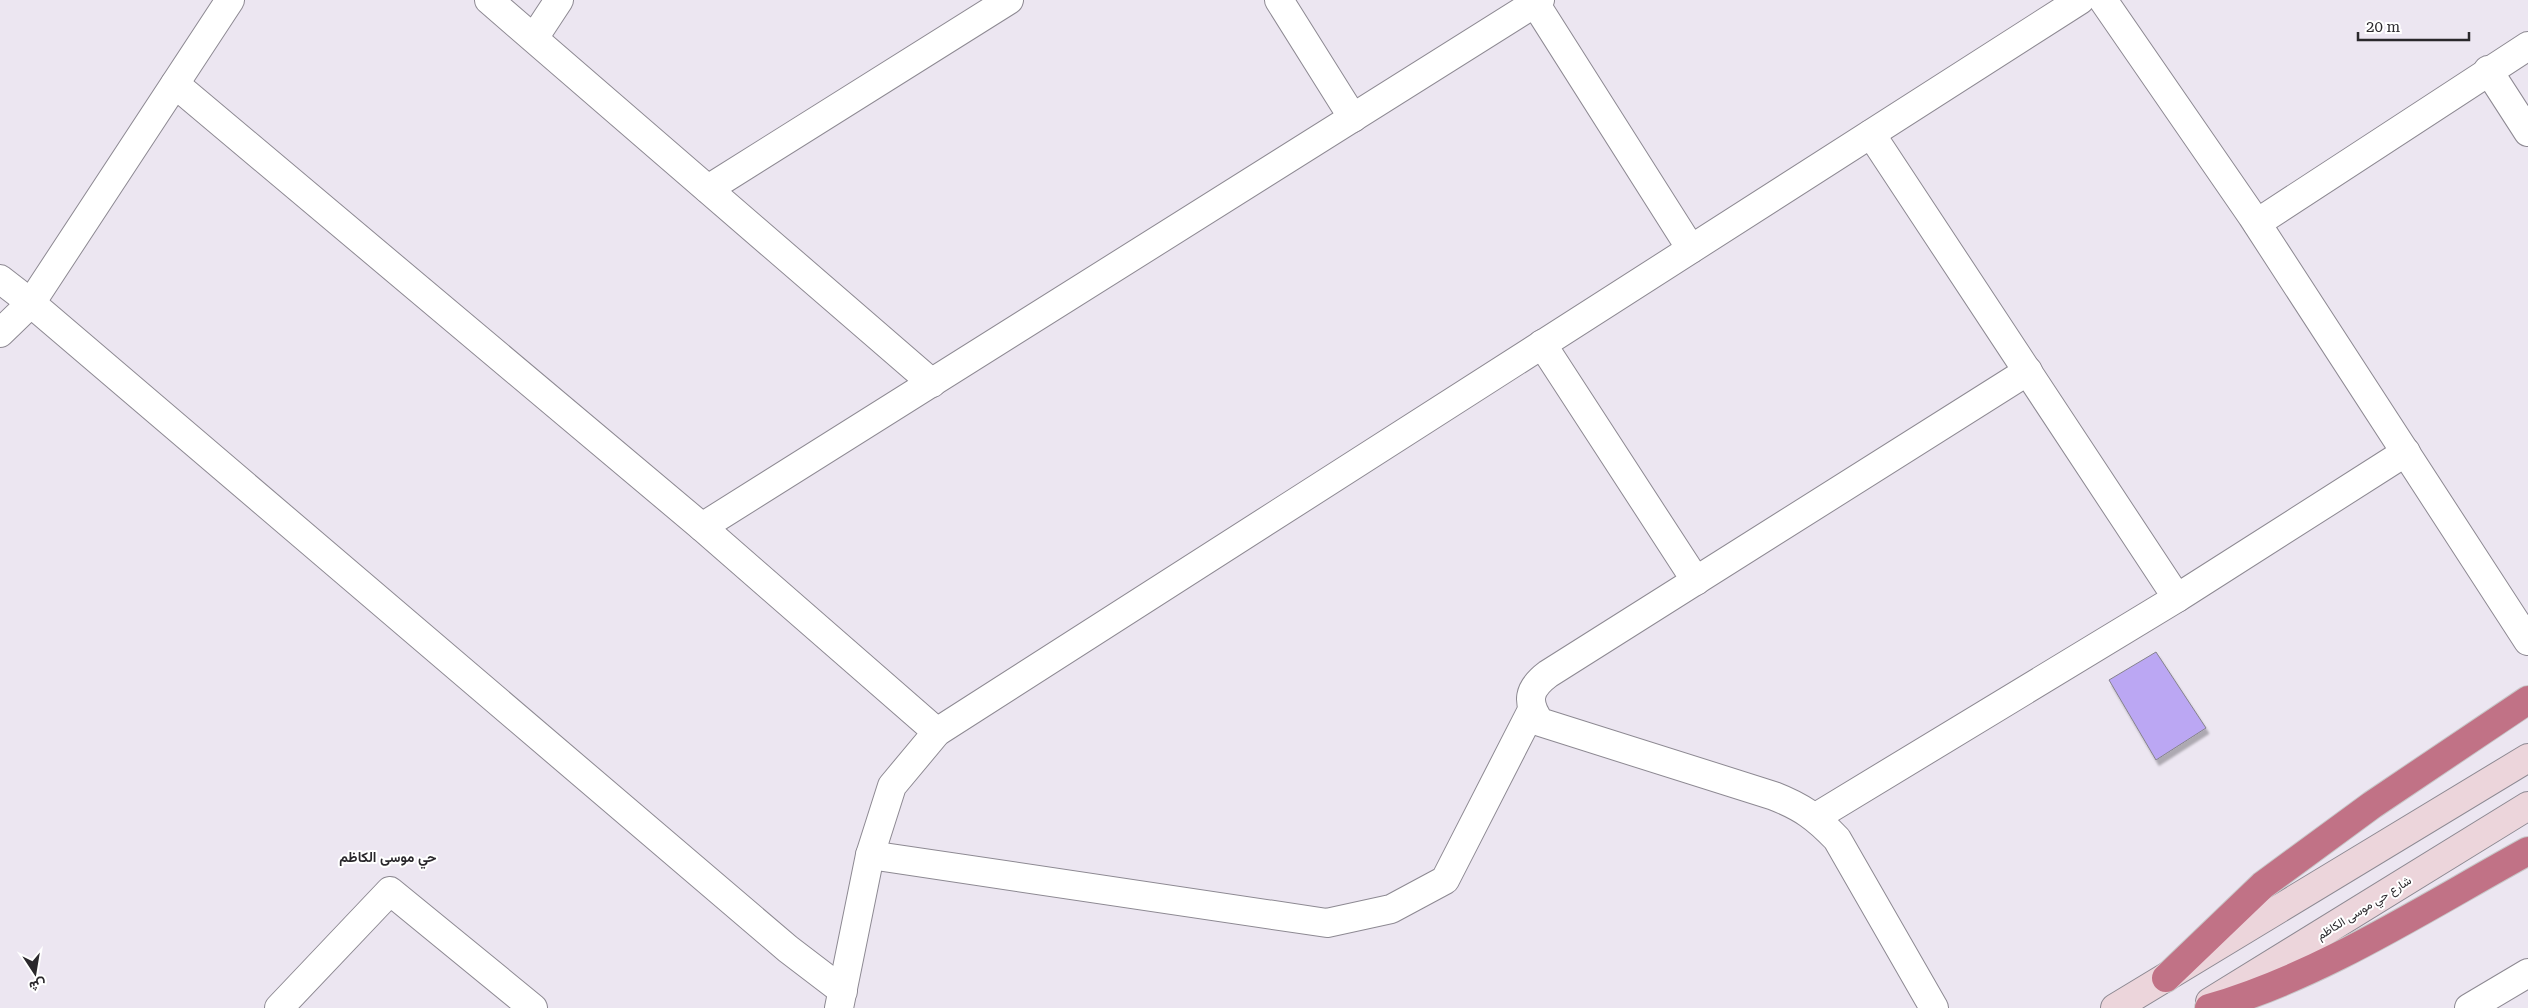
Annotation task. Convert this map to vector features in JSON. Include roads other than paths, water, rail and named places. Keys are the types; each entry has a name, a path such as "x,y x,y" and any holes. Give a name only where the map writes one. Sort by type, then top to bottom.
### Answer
{"highway":[{"path":"2166,978 2263,885 2372,805 2528,700"},
{"path":"2209,1008 2268,988 2317,967 2528,851"}],"main road":[{"path":"2115,1008 2528,758"},
{"name":"شارع حي موسى الكاظم","path":"2200,1008 2528,806"}],"street":[{"path":"0,333 31,303 230,0"},
{"path":"489,0 932,383"},
{"path":"534,38 559,0"},
{"path":"708,189 1009,0"},
{"path":"1279,0 1353,118"},
{"path":"841,999 870,855 892,786 937,732 2080,0"},
{"path":"2103,0 2257,223 2528,641"},
{"path":"702,527 1538,2 1691,249"},
{"path":"2257,223 2488,70 2528,46"},
{"path":"2488,70 2528,132"},
{"path":"175,84 702,527 937,732"},
{"path":"1871,134 2177,598"},
{"path":"0,279 31,303 788,948 841,999"},
{"path":"1542,344 1696,581"},
{"path":"1934,1008 1837,839 1816,818 1796,805 1774,796 1540,722 1532,710 1531,696 1537,683 2028,372"},
{"path":"1816,818 2177,598 2406,452"},
{"path":"870,855 1327,923 1382,911 1391,909 1446,880 1532,710"},
{"path":"279,1008 390,891 533,1008"},
{"path":"2469,1008 2528,973"}],"district":[{"name":"حي موسى الكاظم","path":"388,857"}]}
